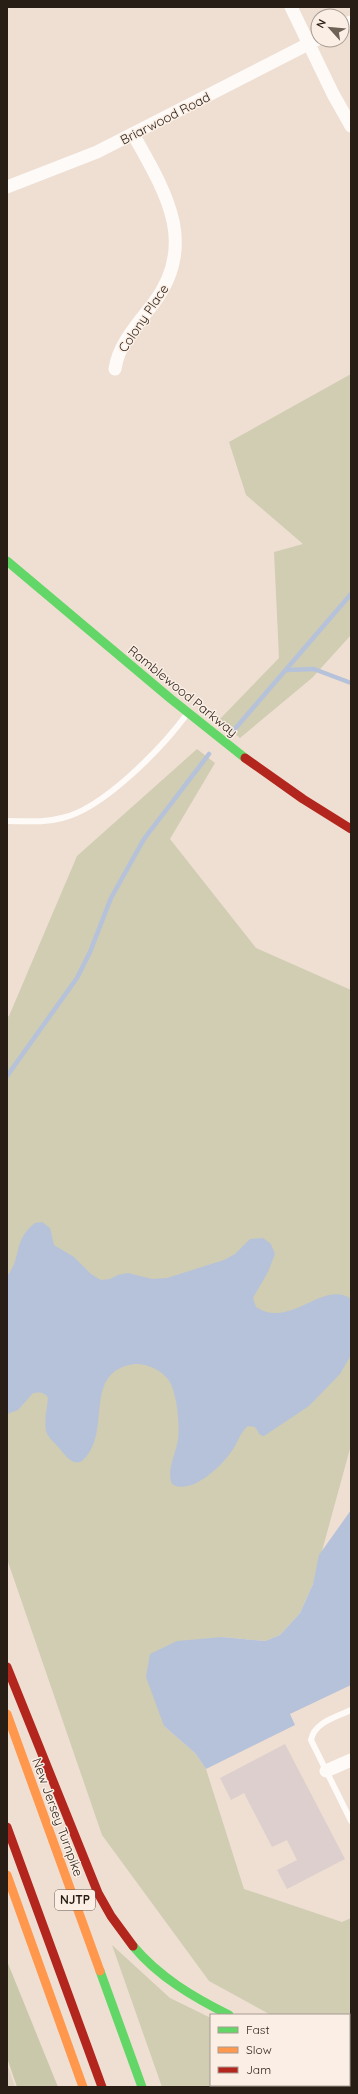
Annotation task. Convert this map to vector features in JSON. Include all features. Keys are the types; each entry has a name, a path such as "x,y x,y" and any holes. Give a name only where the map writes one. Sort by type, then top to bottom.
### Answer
{"main road":[{"name":"Ramblewood Parkway","path":"7,561 188,713 286,788 351,830"},
{"path":"7,1667 88,1873 110,1916 122,1934 153,1968 191,1996 227,2014"},
{"name":"New Jersey Turnpike","path":"7,1714 142,2087"},
{"name":"NJTP","path":"7,1827 102,2087"},
{"path":"7,1875 83,2087"}],"street":[{"path":"291,7 310,36"},
{"name":"Briarwood Road","path":"7,187 74,162 133,134 310,43"},
{"path":"316,48 333,94 351,126"},
{"name":"Colony Place","path":"114,369 116,358 140,319 162,291 171,275 177,237 173,218 160,185 133,134"},
{"path":"326,1772 351,1760"}],"lane":[{"path":"7,821 43,822 63,818 80,812 131,774 172,735 188,713"},
{"path":"351,1710 317,1726 312,1733 311,1740 351,1821"}],"shaded area":[{"path":"351,374 351,635 312,678 240,738 219,720 279,658 274,552 303,544 246,495 229,442"},
{"path":"197,749 215,763 170,839 256,948 351,990 351,1445 313,1584 300,1613 280,1635 265,1641 222,1637 164,1726 195,1753 206,1769 244,1889 342,1922 351,1918 351,2059 350,2014 269,2014 209,1981 102,1835 7,1559 7,1017 9,1016 77,856"},
{"path":"112,1945 170,1998 210,2018 210,2086 350,2086 350,2084 351,2087 162,2087"},
{"path":"7,1961 58,2087 17,2087 7,2058"},
{"path":"7,2064 15,2087 7,2087"}],"water":[{"path":"42,1222 50,1228 54,1245 74,1257 91,1274 101,1280 110,1279 118,1275 128,1273 152,1279 167,1278 224,1260 235,1254 250,1239 263,1238 271,1244 275,1254 268,1272 253,1298 256,1307 269,1312 281,1313 329,1295 340,1295 351,1299 351,1355 340,1374 309,1406 264,1436 260,1435 255,1427 248,1426 233,1449 213,1472 196,1483 179,1487 172,1484 170,1479 171,1468 178,1440 179,1426 175,1398 170,1383 164,1375 156,1369 147,1366 134,1364 118,1369 108,1378 103,1390 97,1432 93,1446 85,1458 81,1461 74,1462 67,1457 50,1438 46,1431 45,1423 48,1398 44,1394 33,1393 18,1410 7,1414 7,1276 15,1262 23,1236 35,1223"},
{"path":"351,1510 351,1685 290,1714 295,1725 206,1769 195,1753 164,1726 146,1677 150,1654 177,1641 222,1637 265,1641 280,1635 300,1613 313,1584 319,1555"}],"building":[{"path":"285,1744 345,1859 287,1889 277,1870 297,1860 287,1840 272,1847 244,1793 231,1800 220,1778"}],"waterway":[{"path":"234,730 351,594"},
{"path":"287,670 314,669 351,683"},
{"path":"7,1076 77,978 90,952 111,898 144,839 209,754"}],"traffic: fast":[{"path":"7,561 171,699 245,758"},
{"path":"133,1946 165,1977 202,2001 227,2014"},
{"path":"100,1971 142,2087"}],"traffic: slow":[{"path":"7,1714 100,1971"},
{"path":"7,1875 83,2087"}],"traffic: jam":[{"path":"245,758 303,799 351,829"},
{"path":"7,1667 98,1893 111,1916 133,1946"},
{"path":"7,1827 102,2087"}]}
